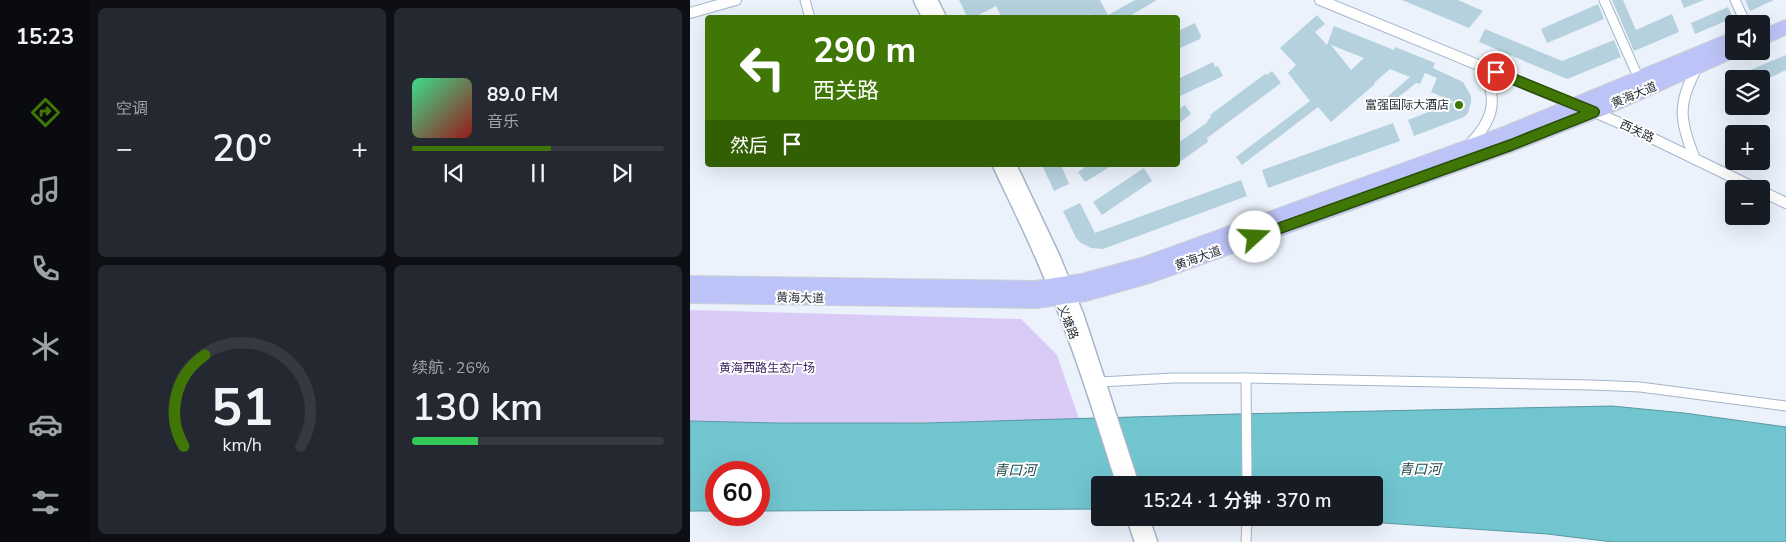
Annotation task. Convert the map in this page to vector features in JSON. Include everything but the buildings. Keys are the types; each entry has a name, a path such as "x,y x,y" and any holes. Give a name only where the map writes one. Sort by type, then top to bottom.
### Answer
{"main road":[{"path":"920,0 928,15"},
{"path":"932,0 939,15"},
{"path":"1770,24 1786,17"},
{"path":"1770,34 1786,27"},
{"name":"黄海大道","path":"690,296 1036,301 1107,275 1145,264 1467,147 1577,105 1725,44"},
{"name":"黄海大道","path":"690,282 1036,288 1062,292 1110,288 1149,276 1511,145 1594,112 1725,54"},
{"name":"义塘路","path":"999,167 1062,292 1099,388 1130,476"},
{"name":"义塘路","path":"1011,167 1054,258 1062,292"},
{"name":"义塘路","path":"1099,388 1121,476"},
{"path":"1138,526 1146,541"},
{"path":"1144,526 1146,541"}],"street":[{"path":"690,13 736,0"},
{"path":"805,0 809,15"},
{"name":"西关路","path":"1320,0 1594,112 1738,180"},
{"path":"1604,0 1639,79"},
{"path":"1735,0 1742,15"},
{"path":"1467,147 1479,135 1492,110 1491,86 1480,65"},
{"path":"1695,159 1683,124 1682,110 1689,82 1698,66"},
{"path":"1770,195 1786,203"},
{"path":"1099,388 1173,378 1513,382 1640,387 1786,406"},
{"path":"1246,378 1247,476"},
{"path":"1246,539 1247,526"}],"green space":[{"name":"黄海西路生态广场","path":"690,310 1021,319 1057,355 1079,419 850,424 690,421"}],"water":[{"name":"青口河","path":"1612,406 1684,413 1786,427 1786,542 1613,542 1547,534 1383,523 1383,476 1091,476 1091,509 770,511 770,461 705,461 705,511 690,511 690,421 925,423"}],"place":[{"name":"富强国际大酒店","path":"1459,105"}],"route":[{"path":"1255,237 1511,145 1594,112 1496,72"}]}
